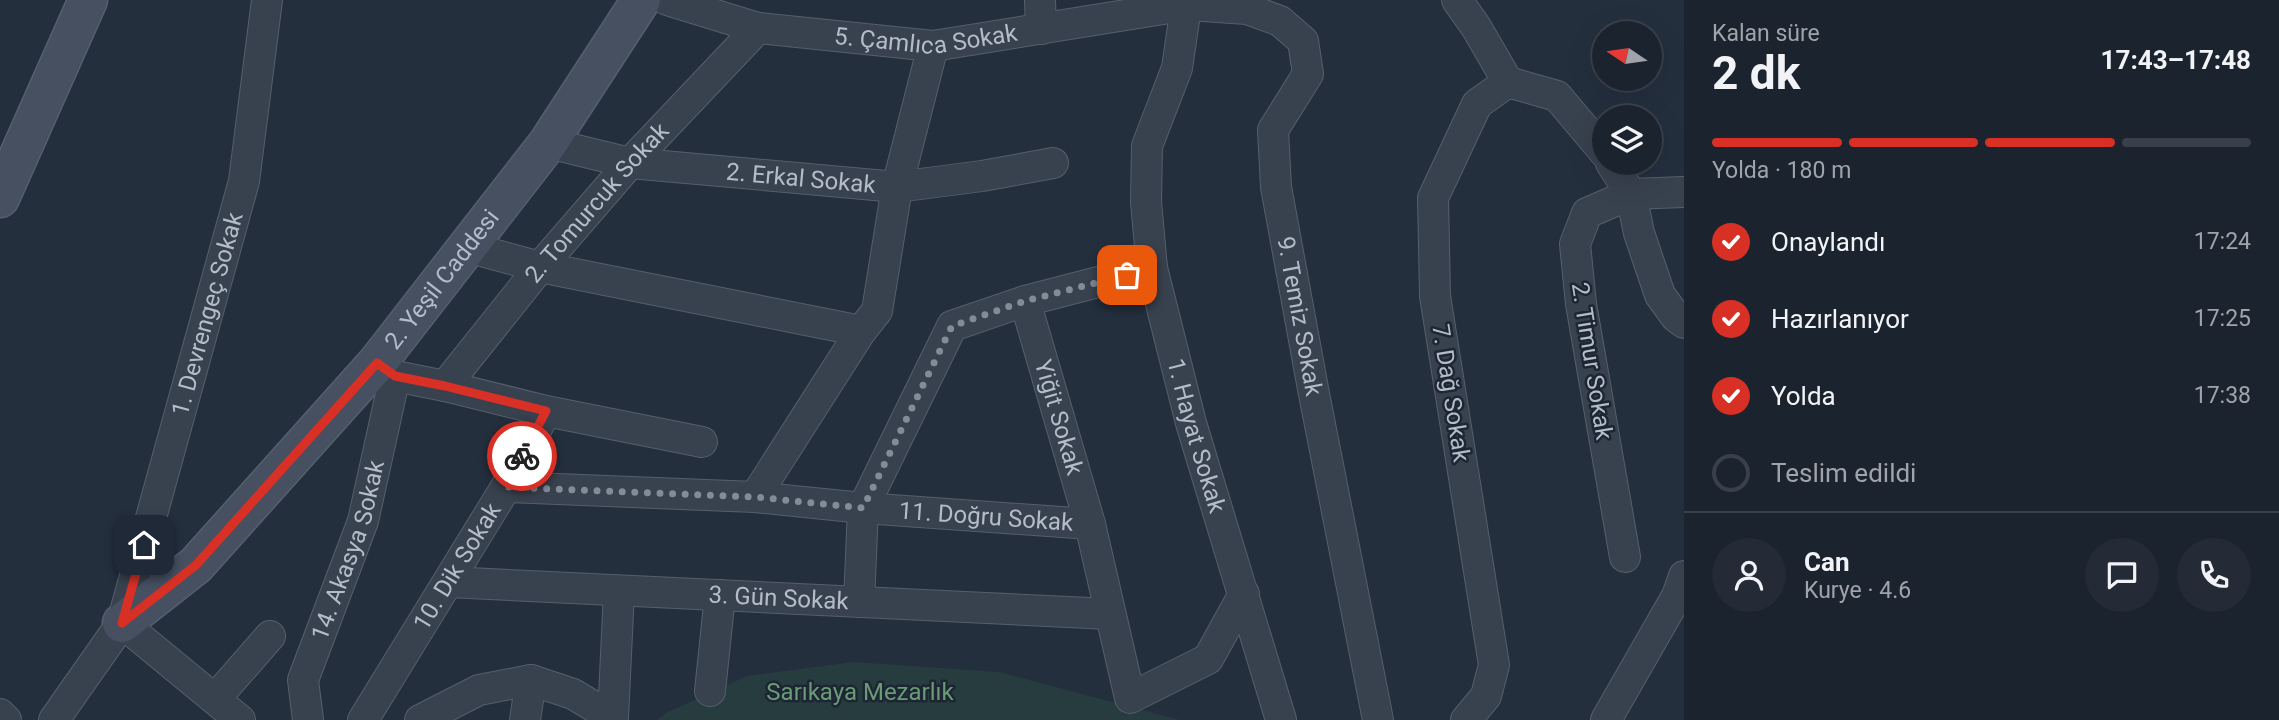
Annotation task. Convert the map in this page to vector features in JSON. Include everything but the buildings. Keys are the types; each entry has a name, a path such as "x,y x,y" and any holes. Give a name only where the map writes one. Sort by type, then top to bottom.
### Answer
{"main road":[{"path":"0,198 88,0"},
{"name":"2. Yeşil Caddesi","path":"122,623 196,565 386,369 467,247 548,143 641,0"}],"street":[{"name":"1. Devrengeç Sokak","path":"54,720 122,623 244,181 267,0"},
{"name":"5. Çamlıca Sokak","path":"667,0 758,27 933,46 1041,15 1187,3"},
{"path":"1457,0 1479,14 1508,82 1557,96 1592,138"},
{"name":"1. Hayat Sokak","path":"1187,3 1177,68 1147,146 1146,202 1152,268 1191,423 1280,720"},
{"name":"9. Temiz Sokak","path":"1187,3 1247,9 1280,21 1303,41 1308,74 1273,130 1276,187 1378,720"},
{"name":"2. Tomurcuk Sokak","path":"445,386 540,267 630,163 758,27"},
{"path":"755,497 861,331 877,311 897,187 933,46"},
{"name":"7. Dağ Sokak","path":"1466,720 1486,696 1494,665 1435,296 1433,198 1477,104 1508,82"},
{"name":"2. Erkal Sokak","path":"548,143 630,163 897,187 1053,163"},
{"path":"1618,175 1630,194 1639,233 1660,295 1676,317 1684,323"},
{"path":"1630,194 1684,192"},
{"name":"2. Timur Sokak","path":"1625,557 1581,304 1575,244 1587,213 1630,194"},
{"path":"467,247 540,267 861,331"},
{"path":"859,602 863,508 952,326 1025,301 1152,268"},
{"name":"Yiğit Sokak","path":"1025,301 1090,524 1130,698 1208,659 1244,594"},
{"path":"386,369 546,411 702,442"},
{"name":"14. Akasya Sokak","path":"308,720 303,680 363,520 386,369"},
{"name":"10. Dik Sokak","path":"363,720 506,487 546,411"},
{"name":"11. Doğru Sokak","path":"506,487 755,497 863,508 1090,524"},
{"path":"1606,720 1677,596 1684,576"},
{"name":"3. Gün Sokak","path":"448,582 1110,614"},
{"path":"431,717 479,690 531,680 573,694 613,718 619,591"},
{"path":"710,691 720,595"},
{"path":"122,623 240,720"},
{"path":"215,699 271,636"},
{"path":"525,720 531,680"},
{"path":"0,714 6,720"}],"green space":[{"name":"Sarıkaya Mezarlık","path":"854,662 999,672 1180,720 657,720 666,713 747,676"}],"way so far":[{"path":"522,456 506,487 755,497 863,508 952,326 1025,301 1127,275"}],"route":[{"path":"144,545 122,623 196,565 377,363 395,376 546,411 522,456"}]}
